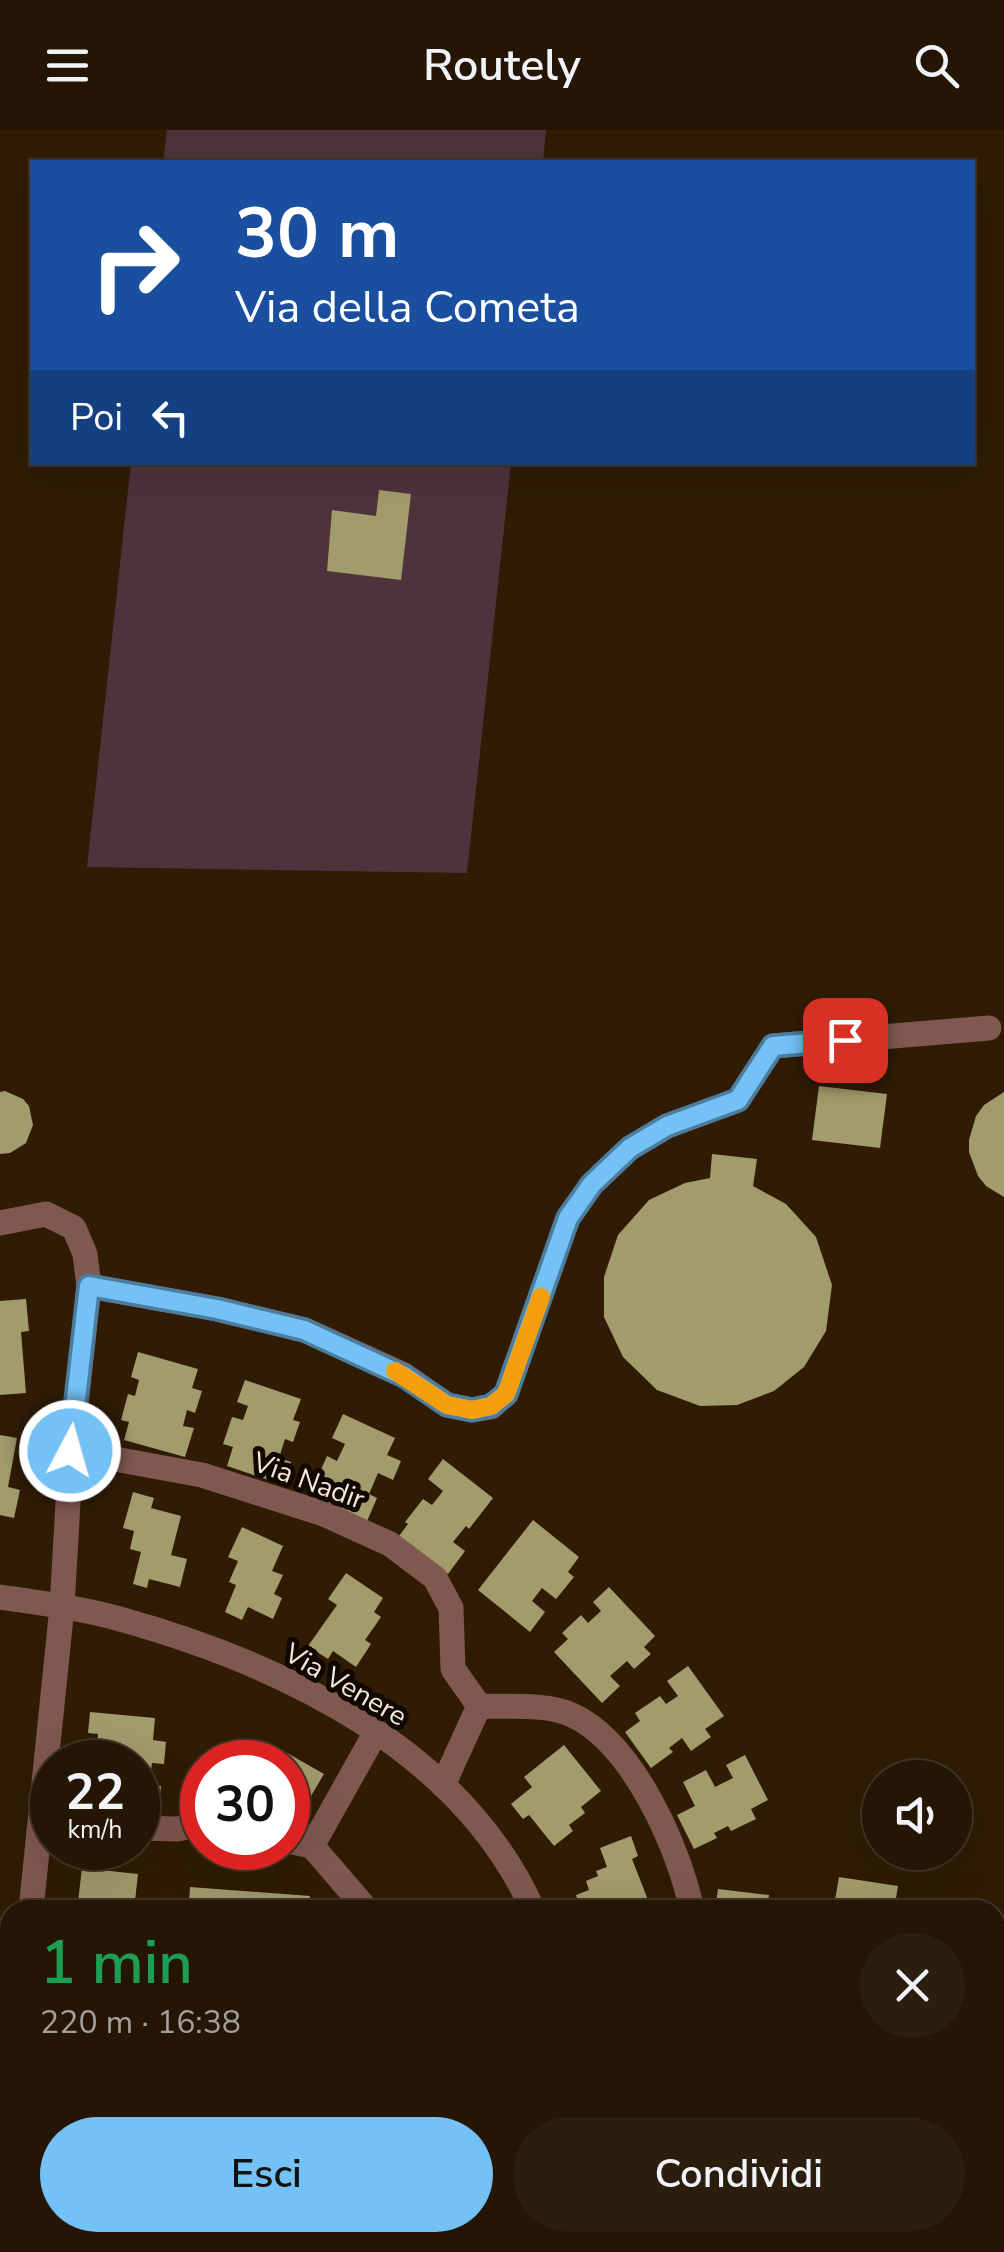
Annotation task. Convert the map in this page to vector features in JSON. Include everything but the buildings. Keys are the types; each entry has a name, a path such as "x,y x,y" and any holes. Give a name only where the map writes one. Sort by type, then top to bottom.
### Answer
{"street":[{"path":"89,1286 217,1309 304,1330 404,1376 447,1405 472,1410 491,1406 506,1394 568,1218 592,1184 630,1148 667,1126 738,1100 773,1046 989,1028"},
{"path":"0,1223 46,1214 74,1228 84,1254 89,1286 70,1451 52,1740"},
{"name":"Via Nadir","path":"70,1451 202,1474 324,1514 390,1544 434,1578 451,1608 452,1669 478,1706"},
{"name":"Via Venere","path":"0,1596 119,1619 254,1666 313,1694 376,1732 442,1784 497,1846 527,1900"},
{"path":"442,1784 478,1706 568,1713 588,1724 620,1754 664,1826 690,1900"},
{"path":"310,1828 376,1732"},
{"path":"310,1853 357,1900"},
{"path":"33,1900 38,1870"}],"shaded area":[{"path":"167,130 546,130 543,160 163,160"},
{"path":"131,465 511,465 467,873 87,867"}],"slow traffic":[{"path":"395,1371 447,1405 472,1410 491,1406 506,1394 541,1297"}],"route":[{"path":"70,1451 89,1286 217,1309 304,1330 404,1376 447,1405 472,1410 491,1406 506,1394 568,1218 592,1184 630,1148 667,1126 738,1100 773,1046 845,1040"}]}
